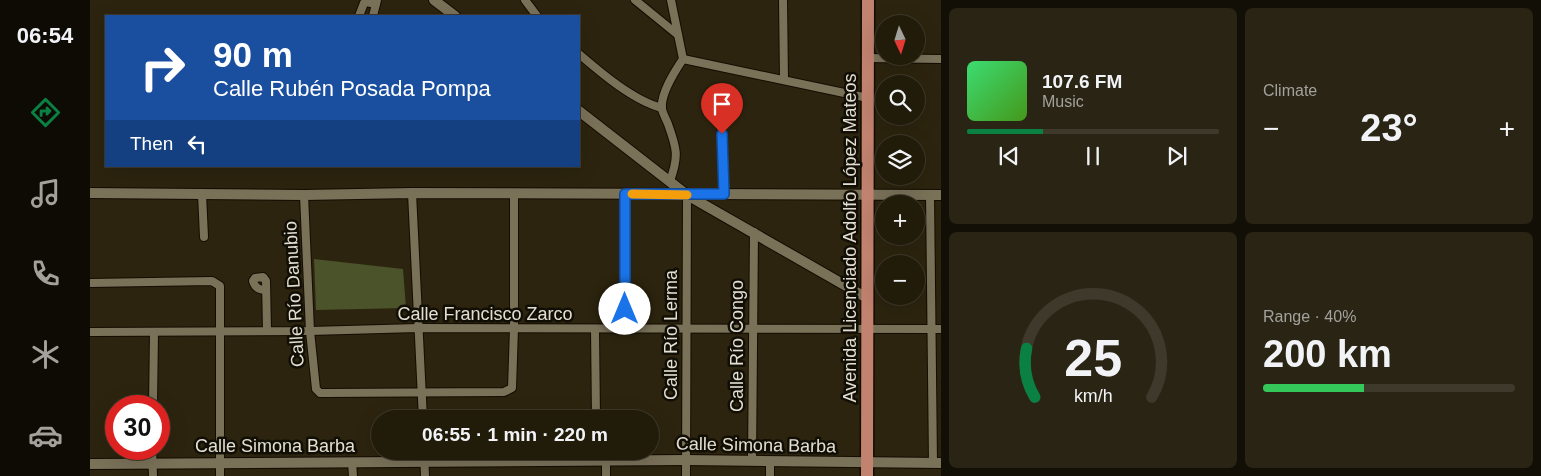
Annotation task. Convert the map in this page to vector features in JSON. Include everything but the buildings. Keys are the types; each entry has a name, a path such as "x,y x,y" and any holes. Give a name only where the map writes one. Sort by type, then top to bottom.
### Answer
{"main road":[{"name":"Avenida Licenciado Adolfo López Mateos","path":"867,476 868,0"}],"street":[{"path":"434,0 454,15"},
{"path":"525,0 536,15"},
{"path":"635,0 678,35"},
{"path":"670,0 683,59 671,78 662,108 676,152 676,164 670,181"},
{"path":"783,0 784,80"},
{"path":"359,15 364,3 376,2 373,15"},
{"path":"580,55 637,99 649,105 662,108"},
{"path":"868,58 941,58"},
{"path":"683,59 868,98"},
{"path":"580,113 687,195 867,298"},
{"path":"721,114 724,194"},
{"path":"90,193 941,195"},
{"path":"202,194 204,237"},
{"path":"412,194 423,410"},
{"path":"422,393 504,392 510,390 513,386 514,194"},
{"path":"625,194 625,328"},
{"name":"Calle Río Danubio","path":"304,195 314,385 318,391 324,393 422,393"},
{"name":"Calle Río Lerma","path":"686,476 687,195"},
{"path":"930,195 931,328 937,463"},
{"name":"Calle Río Congo","path":"752,460 754,232"},
{"path":"90,283 212,281 220,286 220,476"},
{"path":"266,290 267,331"},
{"name":"Calle Francisco Zarco","path":"90,332 310,331 418,328 931,328 941,330"},
{"path":"595,329 596,410"},
{"path":"153,395 154,332"},
{"name":"Calle Simona Barba","path":"90,464 352,462 376,460"},
{"path":"424,460 425,476"},
{"path":"606,460 606,476"},
{"name":"Calle Simona Barba","path":"659,460 937,463"},
{"path":"770,460 770,476"},
{"path":"352,462 352,476"},
{"path":"152,463 152,476"}],"green space":[{"path":"314,259 403,269 406,308 316,310"}],"slow traffic":[{"path":"632,194 687,195"}],"route":[{"path":"625,309 625,194 724,194 722,134"}]}
